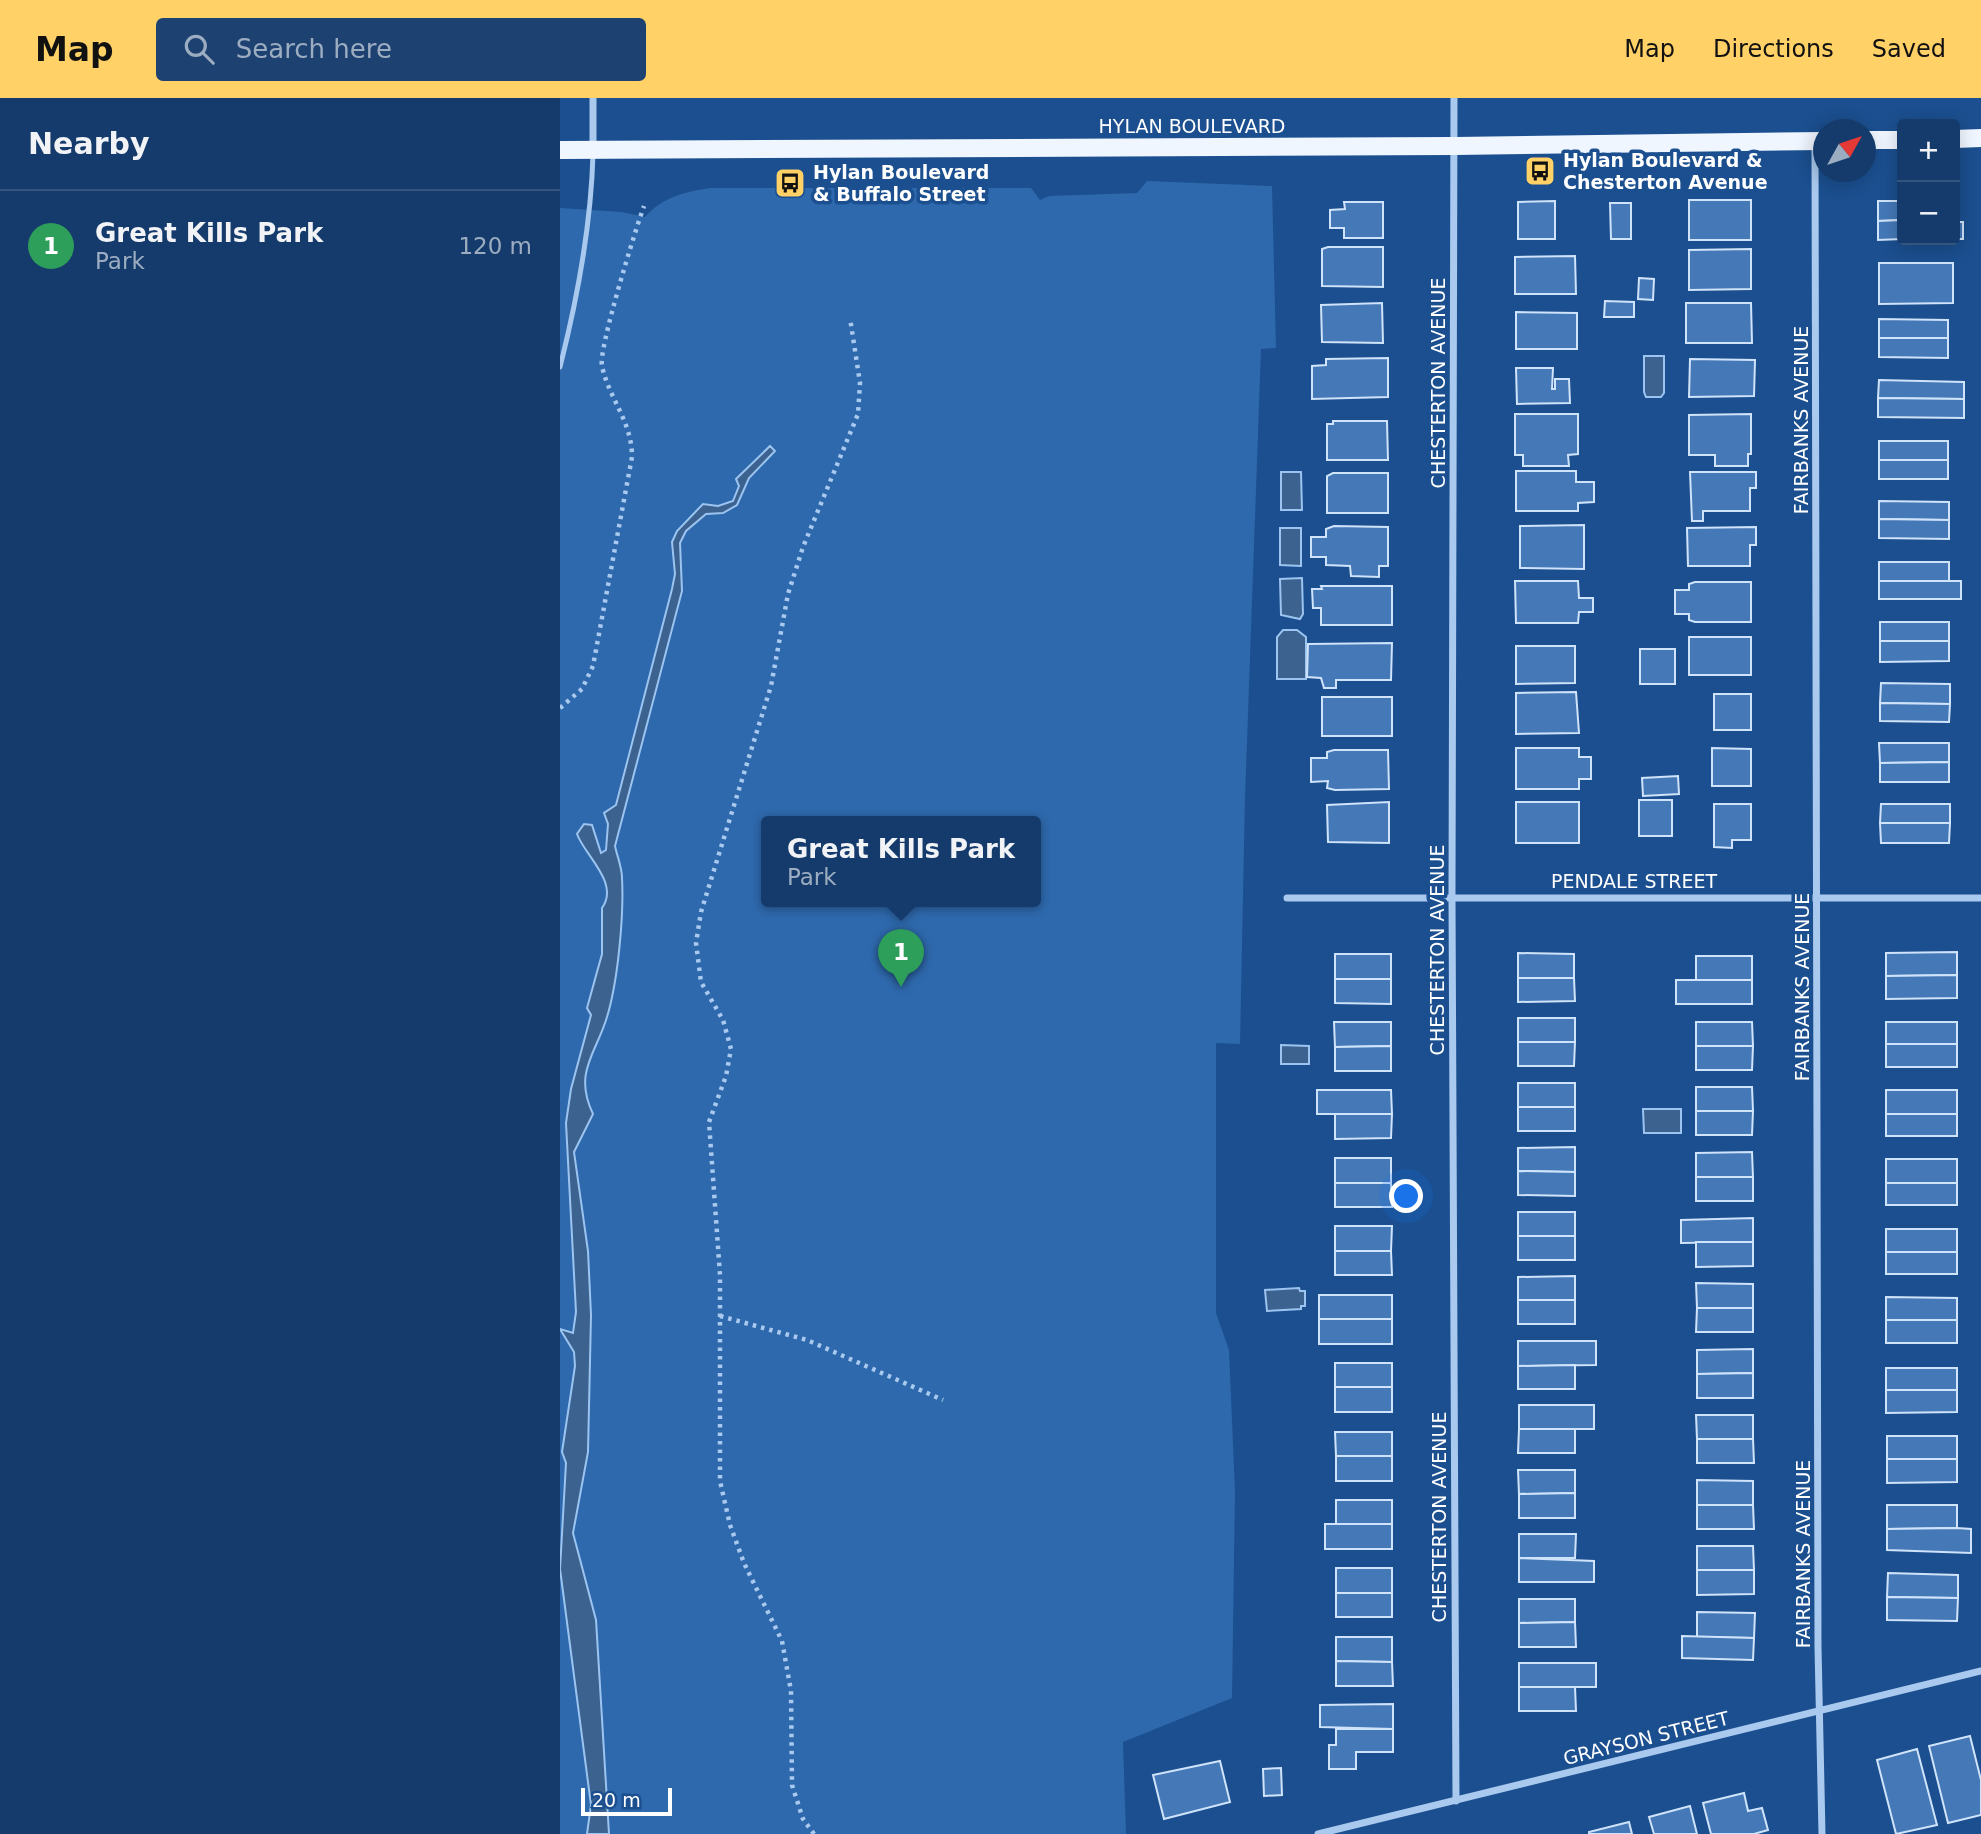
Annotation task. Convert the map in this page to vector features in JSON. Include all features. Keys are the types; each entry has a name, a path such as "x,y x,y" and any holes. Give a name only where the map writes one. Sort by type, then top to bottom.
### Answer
{"main road":[{"path":"1960,139 1981,138"},
{"path":"1876,140 1897,139"},
{"name":"HYLAN BOULEVARD","path":"560,150 1455,146 1813,141"}],"street":[{"path":"593,98 593,151"},
{"name":"CHESTERTON AVENUE","path":"1454,98 1452,896 1456,1801"},
{"name":"FAIRBANKS AVENUE","path":"1819,182 1817,898 1819,1712 1822,1834"},
{"name":"PENDALE STREET","path":"1287,898 1981,898"},
{"name":"GRAYSON STREET","path":"1318,1834 1981,1671"}],"lane":[{"path":"560,367 578,298 592,210 593,151"}],"path":[{"path":"560,708 582,689 593,666 632,457 632,438 627,422 601,362 645,205"},
{"path":"814,1834 803,1819 792,1786 791,1691 782,1641 739,1550 720,1481 718,1211 709,1122 726,1076 731,1049 723,1020 701,982 696,943 701,912 771,686 788,594 803,547 858,414 860,383 850,318"},
{"path":"720,1316 807,1340 943,1400"}],"shaded area":[{"path":"1147,181 1272,186 1276,348 1261,349 1245,798 1240,1044 1216,1043 1216,1313 1229,1350 1235,1492 1232,1698 1123,1742 1126,1834 560,1834 560,208 622,212 645,217 659,204 676,196 712,188 1031,188 1040,200 1049,196 1137,193"},
{"path":"1644,356 1664,356 1664,393 1661,397 1646,397"},
{"path":"770,446 775,451 749,478 737,505 723,513 706,514 686,531 680,543 682,591 615,846 622,874 621,929 611,1002 586,1075 587,1099 593,1114 574,1152 588,1251 591,1315 588,1452 573,1533 596,1620 609,1834 587,1834 591,1805 560,1569 566,1463 562,1452 575,1366 574,1352 560,1329 573,1333 576,1312 566,1123 571,1089 591,1015 587,1008 602,954 602,908 607,889 604,879 577,834 584,824 592,825 601,853 606,850 608,824 604,813 616,805 672,589 675,574 672,542 677,531 703,504 718,506 733,501 739,486 736,479"},
{"path":"1281,472 1301,472 1302,510 1281,510"},
{"path":"1280,528 1301,528 1301,566 1280,565"},
{"path":"1302,578 1303,614 1300,619 1281,615 1280,579"},
{"path":"1283,630 1297,630 1306,637 1306,679 1277,679 1277,637"},
{"path":"1281,1045 1309,1046 1309,1064 1281,1064"},
{"path":"1643,1109 1681,1109 1681,1133 1644,1133"},
{"path":"1299,1288 1300,1291 1305,1291 1305,1306 1301,1306 1301,1309 1267,1311 1265,1290"}],"building":[{"path":"1689,200 1751,200 1751,240 1689,240"},
{"path":"1555,201 1555,239 1518,239 1518,202"},
{"path":"1878,201 1897,201 1897,220 1878,221"},
{"path":"1344,202 1383,202 1383,238 1344,238 1344,228 1330,228 1330,210 1345,209"},
{"path":"1610,203 1631,203 1631,239 1611,239"},
{"path":"1897,220 1897,239 1878,240 1878,221"},
{"path":"1960,222 1963,222 1963,239 1960,239"},
{"path":"1383,247 1383,287 1322,286 1322,249"},
{"path":"1751,249 1751,289 1689,290 1689,250"},
{"path":"1575,256 1576,294 1515,294 1515,257"},
{"path":"1879,263 1953,263 1953,303 1879,304"},
{"path":"1639,278 1654,279 1653,300 1638,299"},
{"path":"1605,301 1634,302 1634,317 1604,317"},
{"path":"1382,303 1383,343 1322,342 1321,305"},
{"path":"1686,303 1751,303 1752,343 1686,343"},
{"path":"1516,312 1577,313 1577,349 1516,349"},
{"path":"1879,319 1948,320 1948,338 1879,338"},
{"path":"1879,338 1948,338 1948,358 1879,357"},
{"path":"1388,358 1388,397 1312,399 1312,366 1326,365 1326,359"},
{"path":"1690,359 1755,360 1754,396 1689,397"},
{"path":"1516,368 1553,368 1552,389 1555,389 1555,379 1569,379 1570,403 1517,404"},
{"path":"1879,380 1964,382 1964,399 1878,398"},
{"path":"1878,398 1964,399 1964,418 1878,417"},
{"path":"1515,414 1578,414 1578,454 1568,455 1569,466 1523,466 1523,455 1515,455"},
{"path":"1751,414 1751,454 1748,454 1748,466 1715,466 1715,455 1689,455 1689,415"},
{"path":"1333,421 1387,421 1388,460 1327,460 1327,424 1333,424"},
{"path":"1879,441 1948,441 1948,460 1879,460"},
{"path":"1879,460 1948,460 1948,479 1879,479"},
{"path":"1516,471 1576,471 1576,482 1594,482 1594,502 1578,503 1578,511 1516,511"},
{"path":"1690,472 1756,472 1756,488 1750,488 1750,511 1703,511 1703,521 1692,521"},
{"path":"1333,473 1388,473 1388,513 1327,513 1327,476"},
{"path":"1879,501 1949,502 1949,520 1879,519"},
{"path":"1879,519 1949,520 1949,539 1879,538"},
{"path":"1584,525 1584,569 1520,568 1520,526"},
{"path":"1334,526 1388,527 1388,566 1379,566 1379,577 1351,576 1350,566 1326,565 1326,557 1311,557 1311,537 1326,537 1326,529"},
{"path":"1756,527 1756,545 1750,545 1750,566 1688,566 1687,528"},
{"path":"1879,562 1949,562 1949,581 1879,581"},
{"path":"1515,581 1578,581 1579,598 1593,598 1593,612 1579,612 1578,623 1516,623"},
{"path":"1879,581 1961,581 1961,599 1879,599"},
{"path":"1751,582 1751,622 1695,622 1689,620 1689,614 1675,614 1675,590 1689,590 1689,584"},
{"path":"1321,586 1392,586 1392,625 1321,625 1321,608 1313,608 1312,589 1322,589"},
{"path":"1880,622 1949,622 1949,641 1880,641"},
{"path":"1689,637 1751,637 1751,675 1689,675"},
{"path":"1880,641 1949,641 1949,661 1880,662"},
{"path":"1392,643 1391,680 1336,680 1336,688 1324,688 1321,678 1307,677 1308,644"},
{"path":"1516,646 1575,646 1575,683 1516,684"},
{"path":"1640,649 1675,649 1675,684 1640,684"},
{"path":"1881,683 1950,684 1950,704 1880,703"},
{"path":"1576,692 1579,733 1516,734 1516,693"},
{"path":"1714,694 1751,694 1751,730 1714,730"},
{"path":"1322,697 1392,697 1392,736 1322,736"},
{"path":"1880,703 1950,704 1949,722 1880,721"},
{"path":"1879,743 1949,743 1949,762 1880,763"},
{"path":"1516,748 1579,748 1579,757 1591,757 1591,779 1579,779 1579,789 1516,789"},
{"path":"1712,748 1751,749 1751,786 1712,786"},
{"path":"1388,750 1389,789 1335,790 1327,788 1328,781 1311,782 1311,758 1327,758 1327,752"},
{"path":"1949,762 1949,782 1880,782 1880,763"},
{"path":"1678,776 1679,794 1643,796 1642,778"},
{"path":"1639,800 1672,800 1672,836 1639,836"},
{"path":"1389,802 1389,843 1328,842 1327,805"},
{"path":"1516,802 1579,802 1579,843 1516,843"},
{"path":"1714,804 1751,804 1751,840 1732,840 1732,848 1714,847"},
{"path":"1881,804 1950,804 1950,823 1880,823"},
{"path":"1880,823 1950,823 1949,843 1881,843"},
{"path":"1957,952 1957,975 1886,976 1886,953"},
{"path":"1518,953 1574,954 1574,978 1518,978"},
{"path":"1335,954 1391,954 1391,979 1335,979"},
{"path":"1696,956 1752,956 1752,980 1696,980"},
{"path":"1957,975 1957,998 1886,999 1886,976"},
{"path":"1518,978 1574,978 1575,1001 1518,1002"},
{"path":"1335,979 1391,979 1391,1004 1335,1003"},
{"path":"1676,980 1752,980 1752,1004 1676,1004"},
{"path":"1518,1018 1575,1018 1575,1042 1518,1042"},
{"path":"1334,1022 1391,1022 1391,1046 1335,1047"},
{"path":"1696,1022 1752,1022 1753,1046 1696,1046"},
{"path":"1886,1022 1957,1022 1957,1044 1886,1044"},
{"path":"1518,1042 1575,1042 1574,1066 1518,1066"},
{"path":"1886,1044 1957,1044 1957,1067 1886,1067"},
{"path":"1391,1046 1391,1071 1335,1071 1335,1047"},
{"path":"1696,1046 1753,1046 1752,1070 1696,1070"},
{"path":"1518,1083 1575,1083 1575,1107 1518,1107"},
{"path":"1696,1087 1752,1087 1753,1111 1696,1111"},
{"path":"1317,1090 1391,1090 1392,1114 1317,1114"},
{"path":"1886,1090 1957,1090 1957,1114 1886,1114"},
{"path":"1518,1107 1575,1107 1575,1131 1518,1131"},
{"path":"1696,1111 1753,1111 1752,1135 1696,1135"},
{"path":"1335,1114 1392,1114 1391,1138 1335,1139"},
{"path":"1886,1114 1957,1114 1957,1136 1886,1136"},
{"path":"1575,1147 1575,1172 1518,1171 1518,1148"},
{"path":"1752,1152 1753,1177 1696,1177 1696,1153"},
{"path":"1335,1158 1391,1158 1391,1183 1335,1183"},
{"path":"1886,1159 1957,1159 1957,1183 1886,1183"},
{"path":"1518,1171 1575,1172 1575,1196 1518,1195"},
{"path":"1696,1177 1753,1177 1753,1201 1696,1201"},
{"path":"1335,1183 1391,1183 1392,1207 1335,1207"},
{"path":"1886,1183 1957,1183 1957,1205 1886,1205"},
{"path":"1518,1212 1575,1212 1575,1236 1518,1236"},
{"path":"1753,1218 1753,1242 1681,1243 1681,1220"},
{"path":"1335,1226 1392,1226 1391,1251 1335,1251"},
{"path":"1886,1229 1957,1229 1957,1252 1886,1252"},
{"path":"1518,1236 1575,1236 1575,1260 1518,1260"},
{"path":"1696,1242 1753,1242 1753,1266 1696,1267"},
{"path":"1335,1251 1391,1251 1392,1275 1335,1275"},
{"path":"1886,1252 1957,1252 1957,1274 1886,1274"},
{"path":"1575,1276 1575,1300 1518,1300 1518,1277"},
{"path":"1696,1283 1753,1284 1753,1308 1697,1308"},
{"path":"1319,1295 1392,1295 1392,1319 1319,1319"},
{"path":"1886,1297 1957,1298 1957,1320 1886,1320"},
{"path":"1518,1300 1575,1300 1575,1324 1518,1324"},
{"path":"1697,1308 1753,1308 1753,1332 1696,1332"},
{"path":"1319,1319 1392,1319 1392,1344 1319,1344"},
{"path":"1886,1320 1957,1320 1957,1343 1886,1343"},
{"path":"1518,1341 1596,1341 1596,1365 1518,1366"},
{"path":"1753,1349 1753,1373 1697,1374 1697,1350"},
{"path":"1335,1363 1392,1363 1392,1387 1335,1387"},
{"path":"1575,1365 1575,1389 1518,1389 1518,1366"},
{"path":"1886,1368 1957,1368 1957,1390 1886,1390"},
{"path":"1753,1373 1753,1398 1697,1398 1697,1374"},
{"path":"1335,1387 1392,1387 1392,1412 1335,1412"},
{"path":"1886,1390 1957,1390 1957,1412 1886,1413"},
{"path":"1519,1405 1594,1405 1594,1429 1519,1429"},
{"path":"1696,1415 1753,1415 1753,1439 1697,1439"},
{"path":"1519,1429 1575,1429 1575,1453 1518,1453"},
{"path":"1335,1432 1392,1432 1392,1456 1336,1456"},
{"path":"1887,1436 1957,1436 1957,1459 1887,1459"},
{"path":"1697,1439 1753,1439 1754,1463 1697,1463"},
{"path":"1336,1456 1392,1456 1392,1481 1336,1481"},
{"path":"1887,1459 1957,1459 1957,1482 1887,1483"},
{"path":"1518,1470 1575,1470 1575,1493 1519,1494"},
{"path":"1697,1480 1753,1481 1753,1505 1697,1505"},
{"path":"1575,1493 1575,1518 1519,1518 1519,1494"},
{"path":"1336,1500 1392,1500 1392,1524 1336,1524"},
{"path":"1697,1505 1753,1505 1754,1529 1697,1529"},
{"path":"1887,1505 1957,1505 1957,1528 1887,1529"},
{"path":"1325,1524 1392,1524 1392,1549 1325,1549"},
{"path":"1887,1529 1971,1529 1971,1553 1887,1550"},
{"path":"1519,1534 1576,1534 1575,1558 1519,1558"},
{"path":"1697,1546 1753,1546 1754,1570 1697,1570"},
{"path":"1519,1558 1594,1561 1594,1582 1519,1582"},
{"path":"1336,1568 1392,1568 1392,1593 1336,1593"},
{"path":"1697,1570 1754,1570 1754,1594 1697,1595"},
{"path":"1888,1573 1958,1575 1958,1598 1887,1597"},
{"path":"1336,1593 1392,1593 1392,1617 1336,1617"},
{"path":"1887,1597 1958,1598 1957,1621 1887,1620"},
{"path":"1519,1599 1575,1599 1575,1622 1519,1623"},
{"path":"1697,1612 1755,1613 1754,1638 1697,1637"},
{"path":"1575,1622 1576,1647 1519,1647 1519,1623"},
{"path":"1682,1636 1754,1638 1753,1660 1682,1658"},
{"path":"1336,1637 1392,1637 1392,1662 1336,1661"},
{"path":"1336,1661 1392,1662 1393,1686 1336,1686"},
{"path":"1519,1663 1596,1663 1596,1687 1519,1687"},
{"path":"1519,1687 1575,1687 1576,1711 1519,1711"},
{"path":"1393,1704 1393,1729 1320,1727 1320,1705"},
{"path":"1336,1729 1393,1729 1393,1752 1356,1752 1356,1769 1329,1769 1329,1745 1336,1745"},
{"path":"1970,1736 1981,1780 1981,1815 1948,1823 1929,1746"},
{"path":"1917,1749 1937,1825 1896,1834 1877,1760"},
{"path":"1220,1761 1230,1802 1164,1819 1153,1775"},
{"path":"1281,1768 1282,1795 1264,1796 1263,1769"},
{"path":"1744,1793 1748,1811 1762,1808 1768,1830 1754,1834 1711,1834 1703,1803"},
{"path":"1690,1806 1697,1834 1654,1834 1649,1817"},
{"path":"1629,1822 1632,1834 1589,1834 1589,1832"}],"place":[{"name":"Hylan Boulevard & Chesterton Avenue","path":"1540,171"},
{"name":"Hylan Boulevard & Buffalo Street","path":"790,183"},
{"name":"Great Kills Park","path":"901,987"}]}
